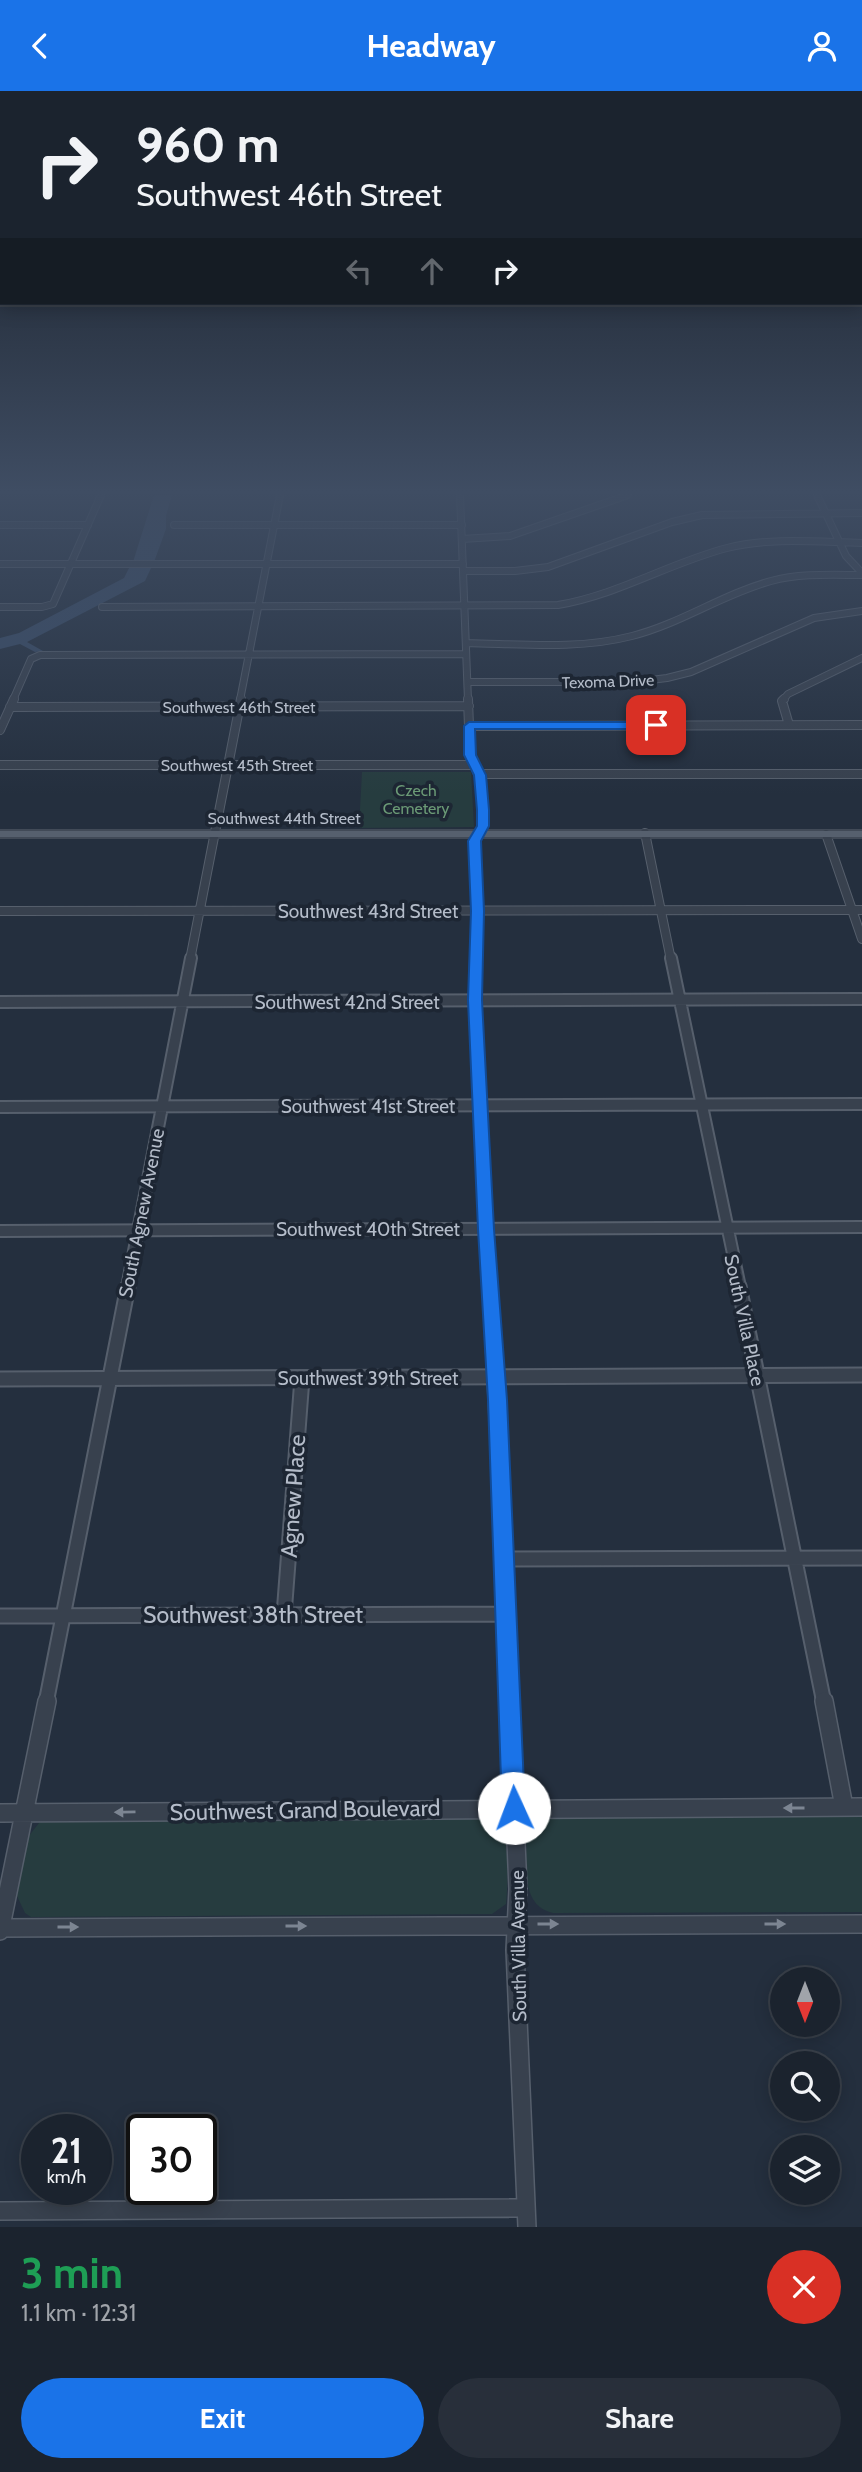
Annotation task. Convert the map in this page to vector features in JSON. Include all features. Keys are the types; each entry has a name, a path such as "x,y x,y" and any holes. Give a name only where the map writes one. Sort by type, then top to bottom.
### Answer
{"main road":[{"name":"Southwest 44th Street","path":"0,834 862,834"}],"street":[{"path":"0,607 51,605 56,595"},
{"name":"South Agnew Avenue","path":"0,1929 64,1616 261,595"},
{"name":"South Villa Avenue","path":"464,595 470,755 476,770 483,826 474,841 478,911 475,1000 486,1229 497,1379 507,1614 518,1889 515,1950 527,2227"},
{"path":"102,607 570,604 605,595"},
{"path":"0,730 31,659 35,656 249,654 466,648 617,640 650,630 737,595"},
{"name":"Texoma Drive","path":"468,683 622,682 667,678 691,672 814,618 862,611"},
{"path":"789,725 782,701 788,694 862,658"},
{"name":"Southwest 46th Street","path":"10,707 469,706"},
{"path":"469,726 862,725"},
{"name":"Southwest 45th Street","path":"0,765 862,774"},
{"name":"South Villa Place","path":"645,833 678,1000 703,1104 725,1228 796,1558 844,1807"},
{"path":"826,834 862,939"},
{"name":"Southwest 43rd Street","path":"0,911 862,911"},
{"name":"Southwest 42nd Street","path":"0,1002 862,999"},
{"name":"Southwest 41st Street","path":"0,1107 862,1104"},
{"name":"Southwest 40th Street","path":"0,1231 862,1227"},
{"name":"Southwest 39th Street","path":"0,1378 497,1379 862,1375"},
{"name":"Agnew Place","path":"284,1615 302,1378"},
{"path":"504,1559 862,1558"},
{"name":"Southwest 38th Street","path":"0,1616 507,1614"},
{"name":"Southwest Grand Boulevard","path":"0,1813 862,1807"},
{"path":"0,1929 862,1924"},
{"path":"0,2211 525,2208"}],"green space":[{"name":"Czech Cemetery","path":"362,772 471,772 474,827 359,828"},
{"path":"862,1814 862,1912 553,1913 542,1909 529,1891 526,1867 527,1831 529,1823 543,1815"},
{"path":"488,1816 499,1821 504,1831 507,1863 506,1904 492,1914 31,1917 25,1913 17,1896 28,1837 39,1823 49,1818"}],"water":[{"path":"92,595 119,595 27,642 43,651 35,652 20,644 0,649 0,638 19,633"}],"route":[{"path":"514,1808 498,1400 486,1229 475,1000 478,911 474,841 483,826 483,810 480,775 470,755 469,726 656,725"}]}
